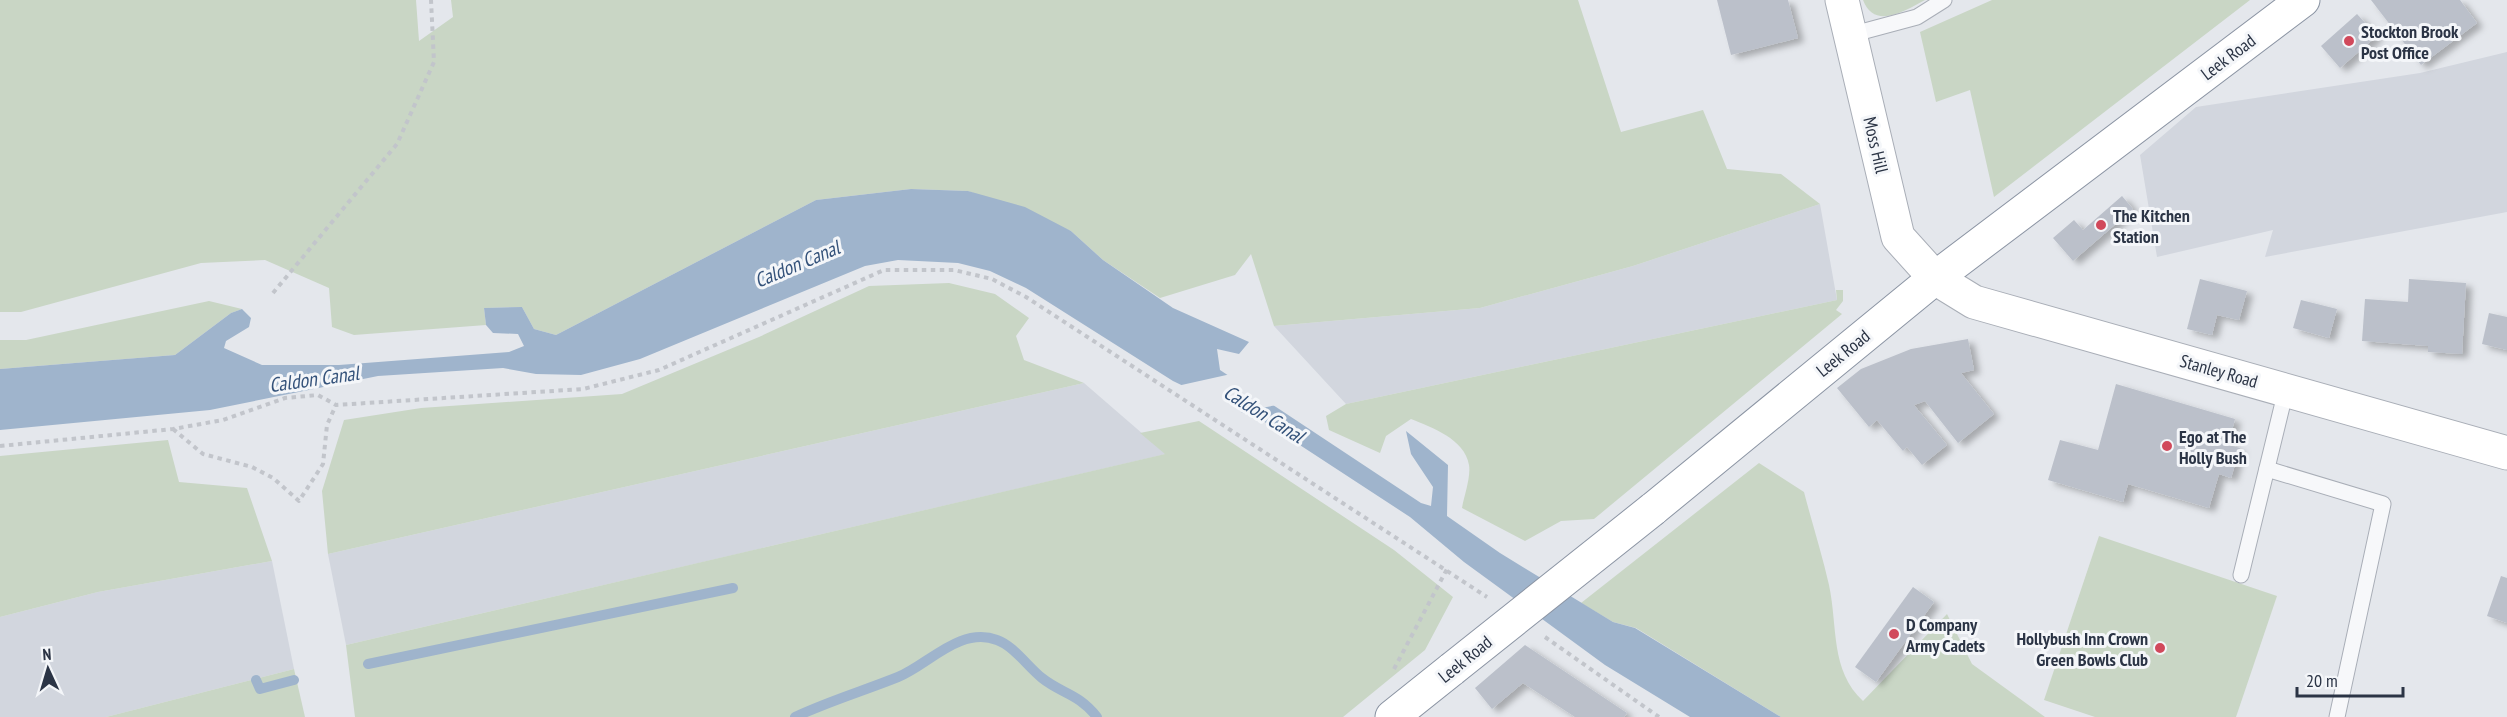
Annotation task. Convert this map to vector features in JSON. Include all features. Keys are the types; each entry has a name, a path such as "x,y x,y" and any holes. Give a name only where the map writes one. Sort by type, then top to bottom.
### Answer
{"main road":[{"name":"Moss Hill","path":"1842,0 1898,237 1935,278"},
{"name":"Leek Road","path":"1392,717 1653,509 1935,278 2303,0"},
{"name":"Stanley Road","path":"1935,278 1974,302 2507,453"}],"lane":[{"path":"1850,35 1917,17 1944,0"},
{"path":"2241,575 2286,390"},
{"path":"2267,469 2383,504 2337,717"}],"path":[{"path":"273,293 397,144 434,62 431,0"},
{"path":"0,446 173,429 224,420 285,398 318,395 336,405 583,389 659,370 884,270 954,270 992,279 1026,297 1495,602"},
{"path":"173,429 203,454 252,467 273,478 299,501 323,464 327,425 336,405"},
{"path":"1390,677 1447,569"},
{"path":"1544,636 1659,717"}],"shaded area":[{"path":"2507,52 2507,212 2265,257 2273,230 2157,257 2140,155 2196,107 2420,73"},
{"path":"1820,204 1837,300 1346,404 1274,326 1480,308 1633,266"},
{"path":"1084,383 1166,454 346,645 328,554"},
{"path":"272,561 294,669 106,717 0,717 0,617 98,592"}],"green space":[{"path":"0,0 416,0 419,41 453,17 451,0 1578,0 1621,132 1703,110 1727,169 1781,174 1820,204 1633,266 1480,308 1274,326 1251,254 1235,275 1160,298 1103,260 1071,231 968,191 911,189 816,200 556,335 534,329 522,307 484,308 486,325 354,335 332,327 329,288 265,260 201,263 21,312 0,312"},
{"path":"1863,0 1925,0 1899,13 1882,16 1868,9"},
{"path":"1992,0 2250,0 1994,197 1970,90 1936,102 1920,32"},
{"path":"949,283 995,294 1029,318 1016,336 1024,360 1084,383 328,554 322,491 344,420 421,408 622,394 759,337 869,286"},
{"path":"1836,290 1843,290 1843,301 1836,310 1842,314 1594,519 1561,521 1525,541 1462,508 1469,465 1461,448 1446,435 1411,419 1386,436 1380,453 1329,430 1326,416 1346,404 1837,300"},
{"path":"209,301 242,309 231,313 175,355 0,369 0,340 26,340"},
{"path":"1199,421 1394,550 1453,597 1425,650 1343,717 355,717 346,645 1165,454 1140,433"},
{"path":"168,440 179,482 247,488 272,561 98,592 0,617 0,456"},
{"path":"1759,463 1804,492 1829,585 1840,662 1852,689 1863,701 1947,614 1972,664 2045,717 1781,717 1636,628 1613,622 1581,603"},
{"name":"Hollybush Inn Crown Green Bowls Club","path":"2099,536 2277,596 2236,717 2095,717 2044,700"},
{"path":"294,669 305,717 106,717"}],"water":[{"name":"Caldon Canal","path":"911,189 968,191 1025,207 1071,231 1103,260 1173,308 1249,342 1239,354 1217,349 1220,370 1421,503 1431,506 1433,487 1411,454 1406,431 1448,465 1447,516 1500,553 1613,622 1635,628 1781,717 1690,717 1605,665 1464,562 1410,517 1260,419 1227,407 1173,381 1026,288 990,271 958,263 898,260 865,266 640,359 581,375 536,374 503,368 378,376 210,410 0,430 0,369 175,355 231,313 242,309 251,318 249,327 226,341 224,348 262,365 339,365 509,352 524,346 518,334 493,333 486,325 484,308 522,307 534,329 556,335 816,200"}],"pier":[{"path":"1231,374 1277,405 1236,413 1177,386"}],"building":[{"path":"1717,0 1788,0 1798,38 1731,55"},
{"path":"2371,0 2460,0 2477,23 2421,65"},
{"name":"Stockton Brook Post Office","path":"2357,14 2377,36 2340,68 2321,46"},
{"name":"The Kitchen Station","path":"2122,196 2133,209 2073,261 2053,238 2074,220 2083,230"},
{"path":"2200,279 2247,291 2239,320 2217,315 2212,335 2187,329"},
{"path":"2409,279 2466,283 2462,354 2428,352 2428,346 2362,341 2365,299 2408,302"},
{"path":"2301,300 2337,309 2329,338 2293,328"},
{"path":"2489,313 2507,317 2507,350 2482,344"},
{"path":"1968,339 1974,370 1961,373 1994,414 1958,443 1925,401 1914,405 1947,445 1922,465 1907,447 1903,451 1877,420 1869,427 1837,388 1861,369 1911,349"},
{"name":"Ego at The Holly Bush","path":"2116,384 2235,419 2228,445 2240,448 2231,478 2219,474 2209,508 2128,484 2123,502 2048,480 2060,440 2098,450"},
{"path":"2501,576 2507,578 2507,623 2487,616"},
{"name":"D Company Army Cadets","path":"1913,587 1934,602 1876,682 1855,667"},
{"path":"1525,645 1627,713 1624,717 1575,717 1523,683 1492,709 1475,688"}],"waterway":[{"path":"368,664 733,588"},
{"path":"795,717 898,677 957,642 983,637 997,640 1009,647 1042,678 1077,698 1097,717"},
{"path":"256,680 260,689 294,680"}],"place":[{"name":"Stockton Brook Post Office","path":"2349,41"},
{"name":"The Kitchen Station","path":"2101,225"},
{"name":"Ego at The Holly Bush","path":"2167,446"},
{"name":"D Company Army Cadets","path":"1894,634"},
{"name":"Hollybush Inn Crown Green Bowls Club","path":"2160,648"}]}
